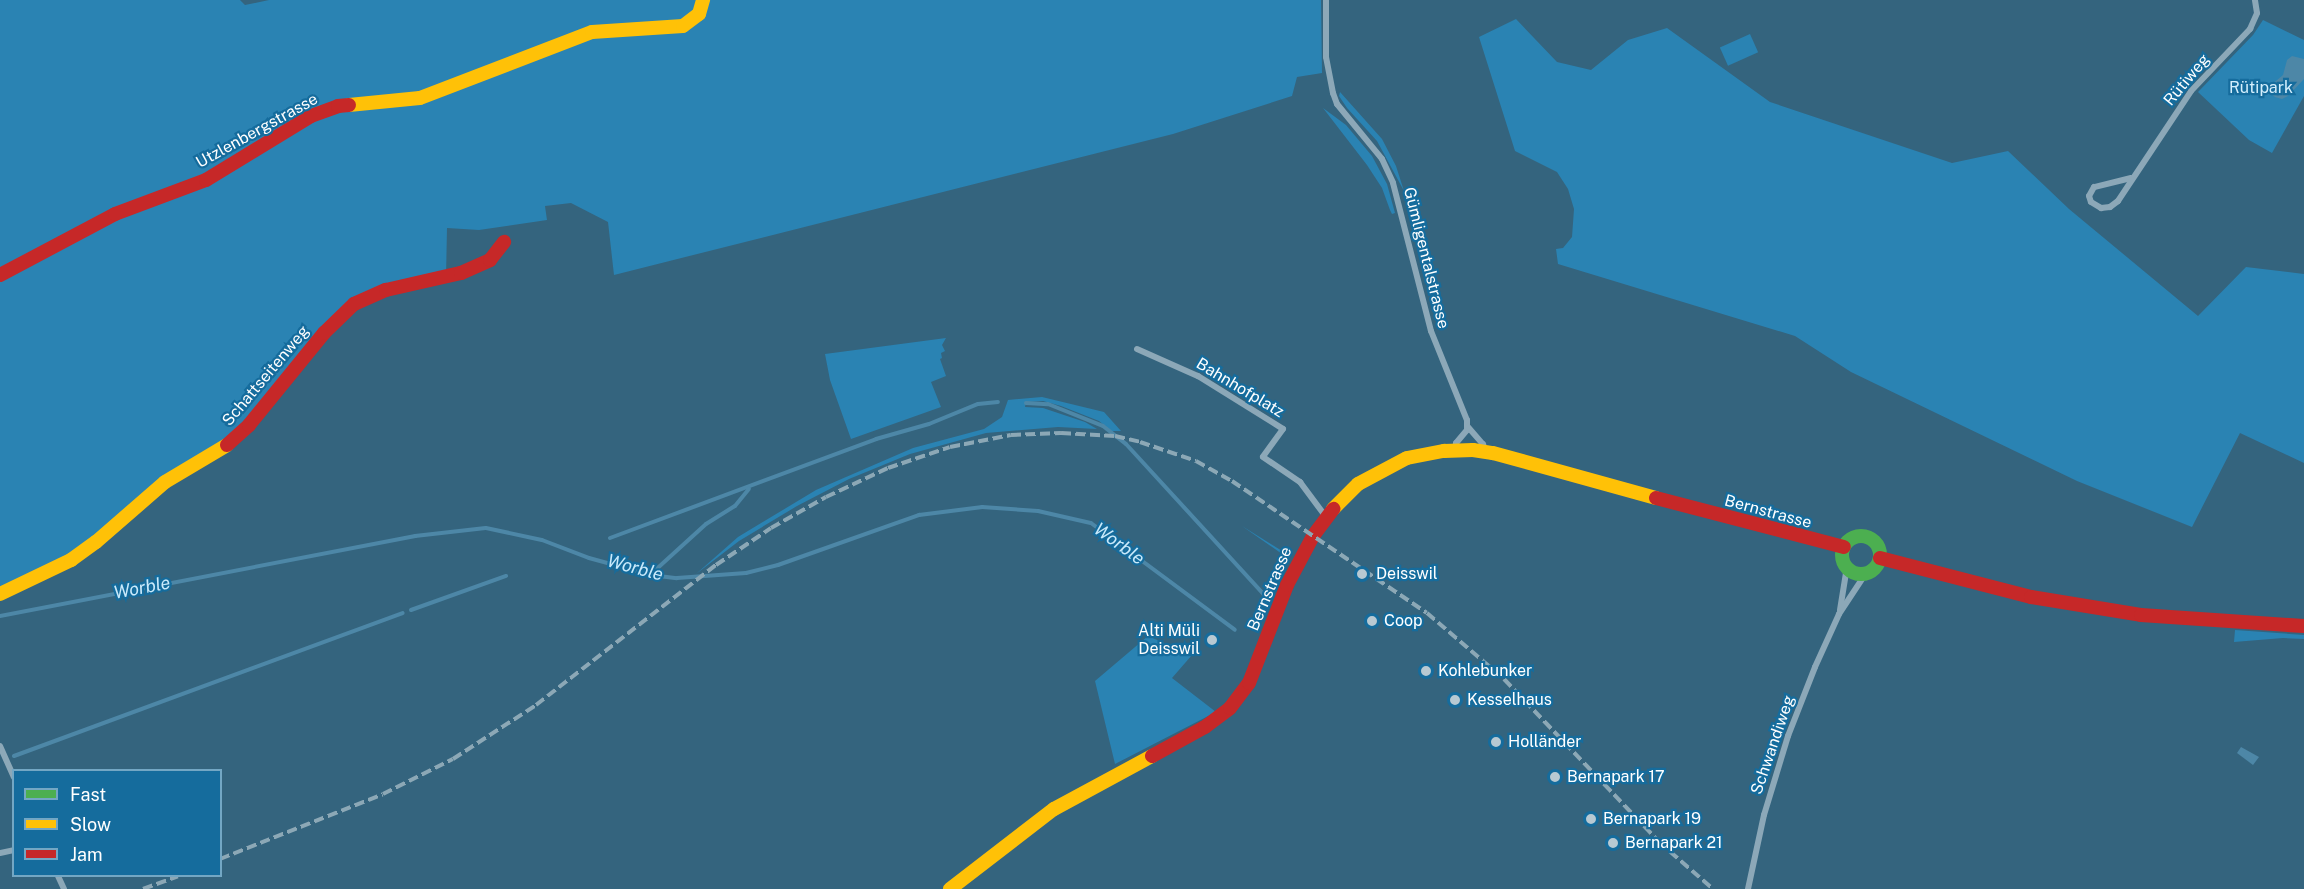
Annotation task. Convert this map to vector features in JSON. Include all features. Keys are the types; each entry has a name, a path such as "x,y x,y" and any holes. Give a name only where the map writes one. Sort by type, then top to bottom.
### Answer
{"main road":[{"name":"Utzlenbergstrasse","path":"0,275 115,214 206,180 311,116 338,105 420,98 592,32 621,28 667,29 683,26 699,14 703,0"},
{"name":"Schattseitenweg","path":"0,594 71,560 96,542 165,482 225,447 249,425 324,333 354,304 386,290 461,273 490,260 504,242"},
{"name":"Bernstrasse","path":"950,889 1054,809 1205,727 1230,708 1249,683 1297,565 1326,518 1358,484 1382,469 1407,458 1455,450 1484,452 1530,462 1741,522 1844,547"},
{"path":"1866,536 1879,547 1880,558 1875,568 1866,573 1856,573 1847,567 1843,557 1844,547 1856,537 1866,536"},
{"path":"1880,558 2031,597 2141,615 2304,626"}],"street":[{"name":"Gümligentalstrasse","path":"1326,0 1326,57 1333,93 1337,104 1378,154 1393,183 1431,331 1468,427 1483,444 1484,452"},
{"name":"Rütiweg","path":"2131,178 2094,187 2089,195 2091,202 2101,208 2110,207 2118,201 2131,178 2192,91 2250,29 2257,13 2255,0"},
{"name":"Bahnhofplatz","path":"1137,349 1208,382 1282,429 1263,457 1300,482 1326,518"},
{"path":"1455,450 1456,443 1468,427"},
{"name":"Schwandiweg","path":"1839,614 1847,567"},
{"name":"Schwandiweg","path":"1748,889 1779,765 1815,667 1839,614 1866,573"},
{"path":"0,746 12,773"}],"green space":[{"path":"0,0 240,0 245,5 269,0 1321,0 1322,73 1297,77 1292,96 1173,134 614,275 608,222 571,203 545,206 547,220 479,230 447,228 446,278 363,298 262,410 211,455 96,542 0,594"},
{"path":"1516,19 1557,62 1591,70 1628,40 1667,28 1770,102 1952,163 2008,151 2069,209 2198,316 2246,267 2304,274 2304,463 2240,433 2192,527 2077,481 1851,372 1795,336 1558,264 1556,249 1563,248 1572,237 1574,209 1568,189 1557,172 1515,151 1479,37"},
{"name":"Rütipark","path":"2263,20 2304,40 2304,96 2272,153 2249,140 2198,92 2253,35"},
{"path":"1750,34 1758,52 1728,66 1720,47"},
{"path":"1340,92 1382,139 1396,166 1404,191 1377,141 1347,108 1339,96"},
{"path":"1323,108 1346,125 1372,156 1387,184 1395,213 1392,214 1382,188 1367,165"},
{"path":"946,338 942,345 945,351 941,353 942,358 940,359 946,376 931,382 941,407 851,439 830,380 825,354"},
{"path":"1042,397 1104,412 1121,431 1111,431 1099,421 1061,406 1043,401 1026,402 1025,407 1043,408 1085,422 1097,429 1058,427 986,433 910,454 849,479 797,506 739,541 696,574 738,537 816,490 913,448 984,429 1002,417 1008,400"},
{"path":"1242,526 1287,554 1280,571 1285,556"},
{"path":"2235,630 2304,635 2304,639 2283,638 2234,642"},
{"path":"1148,636 1192,655 1172,678 1216,712 1115,764 1095,681"}],"shaded area":[{"path":"2292,56 2304,59 2304,79 2288,96 2282,99 2275,97 2270,93 2270,86 2283,75 2287,60"},
{"path":"2241,747 2259,757 2253,765 2237,753"}],"waterway":[{"path":"610,538 876,439 929,424 978,404 998,402"},
{"path":"1026,403 1048,404 1103,426 1126,444 1267,598"},
{"path":"651,574 706,524 735,506 749,489"},
{"name":"Worble","path":"0,616 415,536 486,528 542,540 589,558 651,575 677,578 746,573 778,565 919,515 982,507 1038,511 1091,523 1235,630"},
{"path":"411,610 506,576"},
{"path":"14,756 403,613"}],"railway":[{"path":"222,858 383,794 453,759 536,705 716,565 771,528 826,497 888,468 950,447 1011,435 1061,433 1115,436 1196,461 1232,481 1427,613 1504,679 1659,842 1713,889"},
{"path":"143,889 175,877"}],"traffic: fast":[{"path":"1861,536 1868,537 1874,542 1879,548 1880,555 1879,562 1874,568 1868,573 1861,574 1854,573 1848,568 1843,562 1842,555 1843,548 1848,542 1854,537 1861,536"}],"traffic: slow":[{"path":"349,105 420,98 592,32 683,26 699,14 703,0"},
{"path":"0,594 71,560 96,542 165,482 227,445"},
{"path":"1333,509 1358,484 1407,458 1444,451 1473,450 1493,453 1656,498"},
{"path":"950,889 1054,809 1152,756"}],"traffic: jam":[{"path":"0,275 115,214 206,180 311,116 338,106 349,105"},
{"path":"227,445 249,425 324,333 354,304 386,290 461,273 490,260 504,242"},
{"path":"1656,498 1844,547"},
{"path":"1152,756 1205,727 1230,708 1249,683 1287,585 1313,536 1333,509"},
{"path":"1880,558 2031,597 2141,615 2304,626"}],"place":[{"name":"Deisswil","path":"1362,574"},
{"name":"Coop","path":"1372,621"},
{"name":"Alti Müli Deisswil","path":"1212,640"},
{"name":"Kohlebunker","path":"1426,671"},
{"name":"Kesselhaus","path":"1455,700"},
{"name":"Holländer","path":"1496,742"},
{"name":"Bernapark 17","path":"1555,777"},
{"name":"Bernapark 19","path":"1591,819"},
{"name":"Bernapark 21","path":"1613,843"}]}
